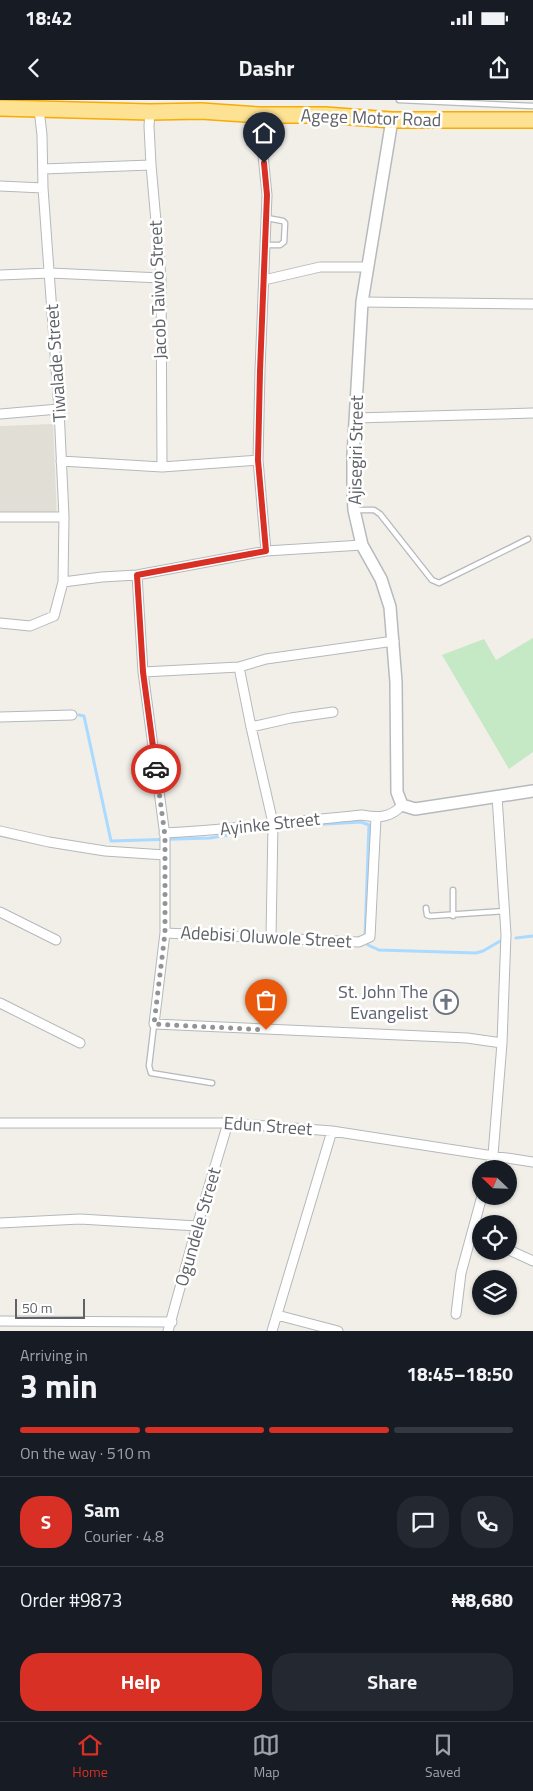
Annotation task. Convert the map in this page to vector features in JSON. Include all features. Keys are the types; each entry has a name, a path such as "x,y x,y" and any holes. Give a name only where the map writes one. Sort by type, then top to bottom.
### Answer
{"highway":[{"name":"Agege Motor Road","path":"0,108 150,112 201,111 259,115 326,115 392,120 533,120"}],"street":[{"name":"Tiwalade Street","path":"0,623 30,626 54,616 63,582 64,517 59,410 39,109"},
{"name":"Jacob Taiwo Street","path":"150,112 151,165 161,278 162,467"},
{"path":"259,115 267,195 258,460 266,551"},
{"name":"Ajisegiri Street","path":"392,120 362,302 353,456 354,510 362,545 381,579 390,608 394,641 397,792 402,805"},
{"path":"43,170 151,165"},
{"path":"0,186 43,188"},
{"path":"264,280 320,267 368,267"},
{"path":"0,275 50,273 161,278"},
{"path":"362,302 533,304"},
{"path":"0,414 59,410"},
{"path":"356,418 533,413"},
{"path":"61,461 162,467 258,460"},
{"path":"0,517 64,517"},
{"path":"63,582 102,576 137,575 266,551 362,545"},
{"path":"137,575 143,672 165,838 165,933 154,1024 467,1038 502,1043"},
{"path":"143,672 239,668 266,659 394,641"},
{"path":"239,668 273,823 271,937"},
{"path":"251,727 291,718 333,712"},
{"path":"0,717 72,715"},
{"path":"376,818 395,814 402,805 415,809 533,791"},
{"path":"492,1160 502,1043 506,934 497,796"},
{"name":"Ayinke Street","path":"165,838 273,823 362,815 376,818"},
{"name":"Adebisi Oluwole Street","path":"165,933 359,942 370,937 376,818"},
{"path":"0,831 49,842 105,851 165,855"},
{"path":"0,912 56,940"},
{"path":"0,1003 80,1043"},
{"name":"Edun Street","path":"0,1123 228,1123 332,1131 493,1154 533,1162"},
{"name":"Ogundele Street","path":"168,1331 228,1123"},
{"path":"272,1331 332,1131"},
{"path":"0,1223 80,1219 197,1226"},
{"path":"456,1314 461,1273 472,1234"},
{"path":"517,1254 533,1261"},
{"path":"277,1315 338,1331"},
{"path":"0,1321 172,1322"}],"lane":[{"path":"399,100 533,106"},
{"path":"265,245 280,245 284,242 285,223 266,218"},
{"path":"354,510 374,510 380,514 432,580 439,583 528,539"},
{"path":"453,890 453,916"},
{"path":"426,908 427,915 453,916 505,911"},
{"path":"154,1024 149,1066 151,1073 212,1083"}],"shaded area":[{"path":"53,424 57,518 0,516 0,426"}],"green space":[{"path":"533,638 533,752 509,769 442,655 484,639 496,660"}],"waterway":[{"path":"79,715 84,716 111,841 210,838 264,829"},
{"path":"292,826 361,822 369,825 365,936"},
{"path":"516,938 533,936"},
{"path":"368,945 379,950 476,953 502,940"}],"way so far":[{"path":"156,769 165,836 165,933 154,1024 266,1030"}],"place":[{"name":"St. John The Evangelist","path":"446,1002"}],"route":[{"path":"156,769 143,672 137,575 266,551 258,460 267,195 264,163"}]}
